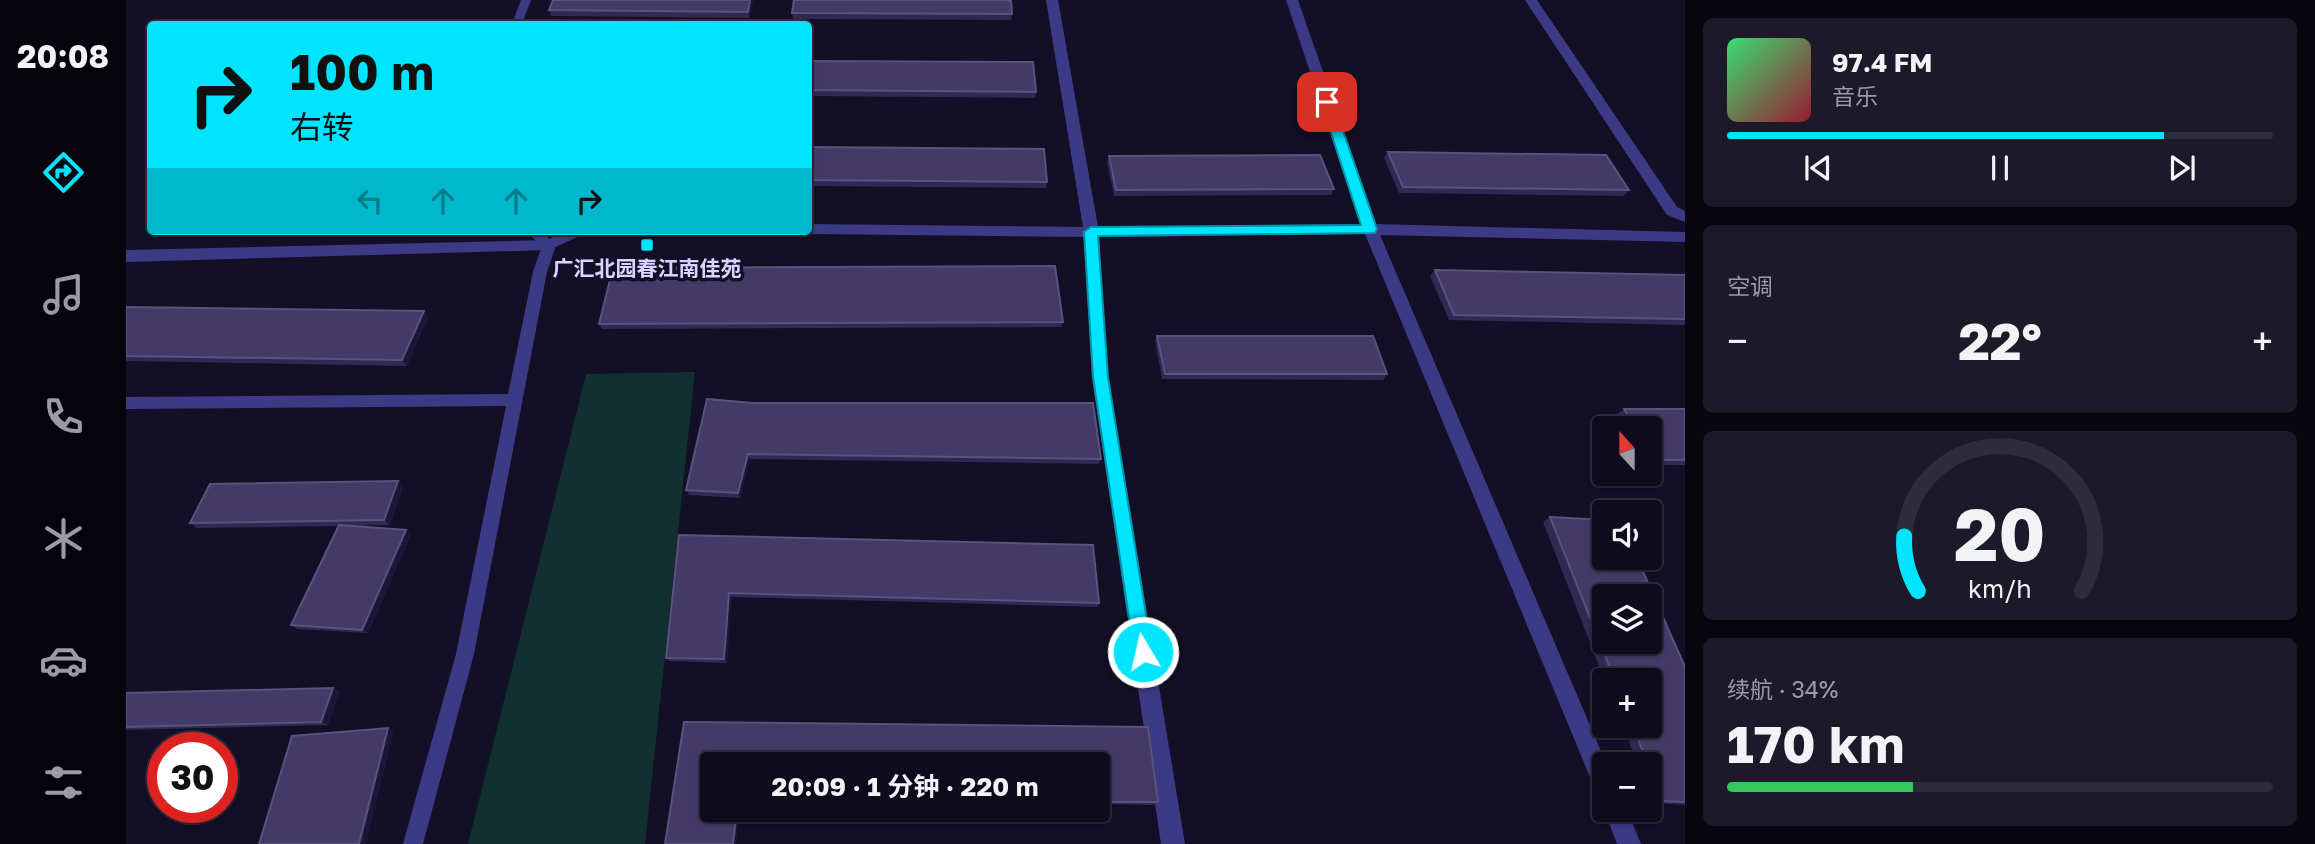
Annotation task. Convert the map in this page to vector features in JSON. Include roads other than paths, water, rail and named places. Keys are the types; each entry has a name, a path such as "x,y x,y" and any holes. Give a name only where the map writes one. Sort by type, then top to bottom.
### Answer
{"street":[{"path":"1052,0 1091,232 1100,377 1173,844"},
{"path":"1292,0 1370,229 1592,755"},
{"path":"1531,0 1672,211 1685,216"},
{"path":"812,229 1091,232 1370,229 1685,237"},
{"path":"126,256 549,244 568,235"},
{"path":"1620,822 1629,844"}],"lane":[{"path":"518,21 526,0"},
{"path":"413,844 465,654 540,272 549,244 537,235"},
{"path":"126,404 515,400"}],"place":[{"name":"广汇北园春江南佳苑","path":"647,245"}]}
